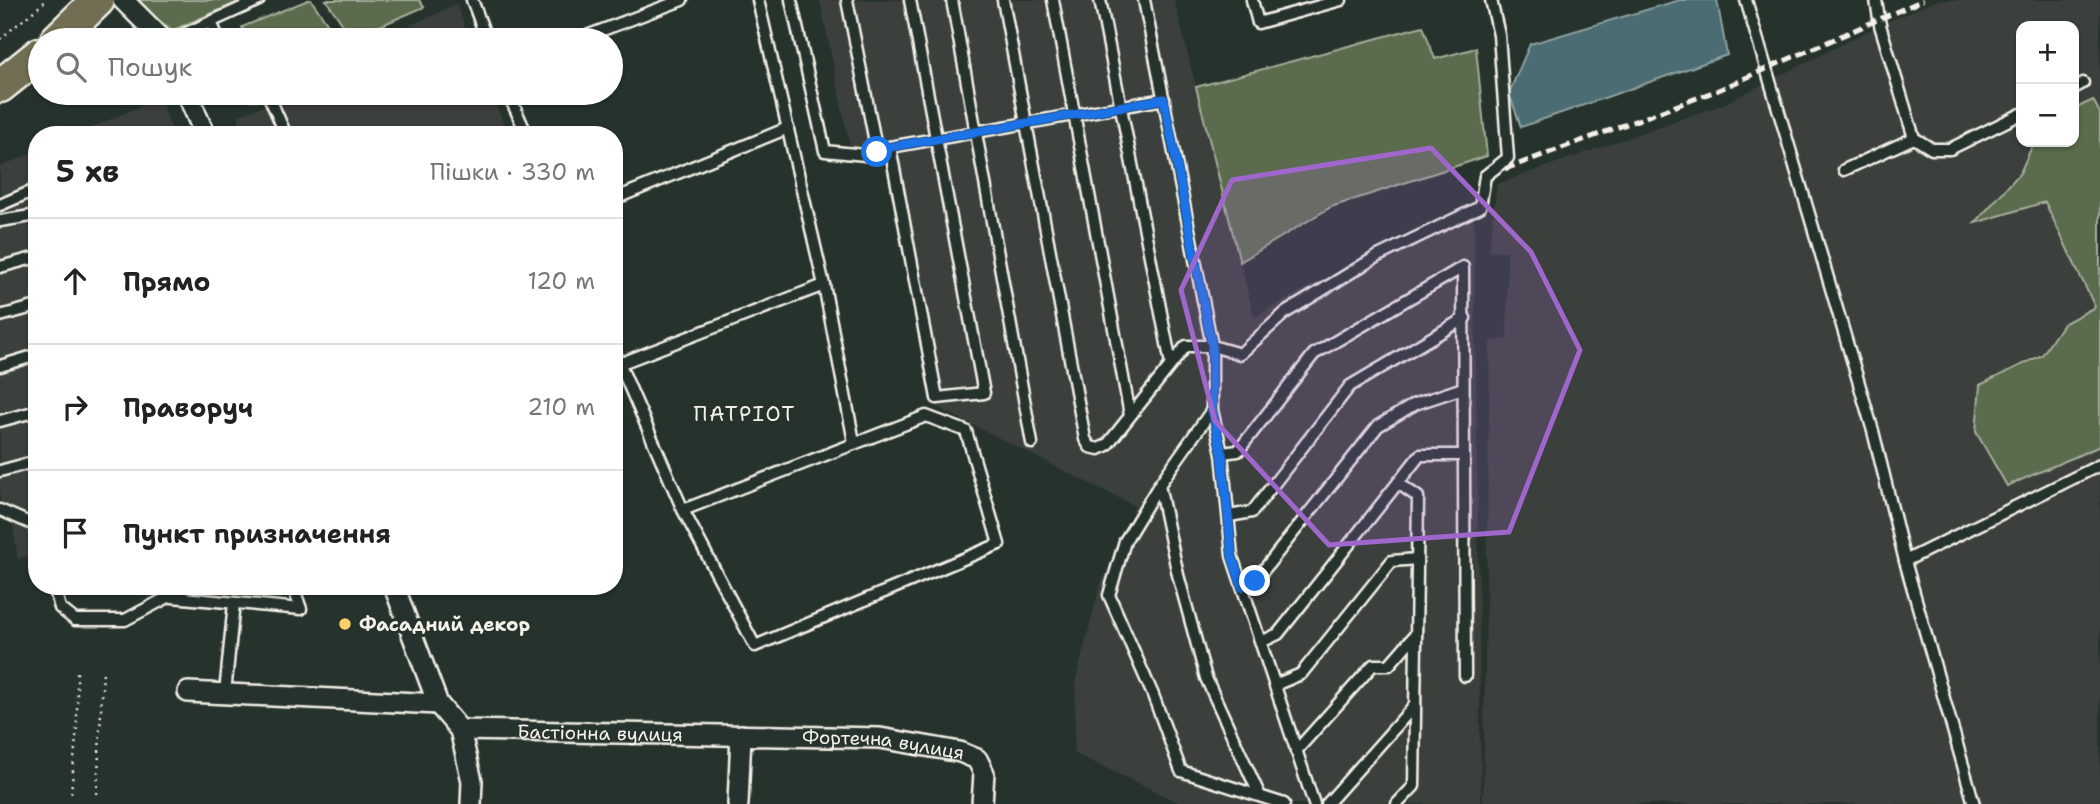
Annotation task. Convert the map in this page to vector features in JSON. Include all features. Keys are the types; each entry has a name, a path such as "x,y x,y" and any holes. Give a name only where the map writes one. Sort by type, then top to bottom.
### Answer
{"main road":[{"path":"69,28 98,0"}],"street":[{"path":"123,0 151,28"},
{"path":"192,105 201,126"},
{"path":"397,595 438,704 460,730 472,781 471,804"},
{"path":"188,692 438,704"},
{"name":"Бастіонна вулиця","path":"460,730 741,735"},
{"path":"738,804 741,735"},
{"name":"Фортечна вулиця","path":"741,735 880,738 960,752 977,760 984,773 982,804"}],"lane":[{"path":"198,28 259,0"},
{"path":"472,0 482,28"},
{"path":"608,28 682,0"},
{"path":"758,0 824,285 854,442"},
{"path":"791,0 825,151 865,155 890,147 937,141 1164,99"},
{"path":"848,0 877,152"},
{"path":"890,147 937,398 984,393 910,0"},
{"path":"952,0 1032,443"},
{"path":"1003,0 1087,443 1094,449 1103,448 1185,346 1212,346 1240,354 1285,313 1376,257 1480,207 1485,176 1508,158 1499,35 1491,0"},
{"path":"1053,0 1130,415"},
{"path":"1100,0 1171,364"},
{"path":"1144,0 1212,346 1212,410 1222,453 1232,556 1314,804"},
{"path":"1252,0 1258,23 1340,0"},
{"path":"1746,0 1872,431 1905,561 1974,804"},
{"path":"1876,0 1880,25 1914,138 1933,149 1950,149 2016,116"},
{"path":"211,22 214,28"},
{"path":"273,105 282,126"},
{"path":"513,105 523,126"},
{"path":"623,195 788,128"},
{"path":"1844,170 1914,138"},
{"path":"0,205 28,193"},
{"path":"0,221 28,216"},
{"path":"0,267 28,259"},
{"path":"1222,453 1238,451 1314,354 1463,267 1465,676"},
{"path":"623,362 824,285"},
{"path":"0,316 28,308"},
{"path":"1228,516 1252,512 1350,386 1465,318"},
{"path":"0,366 28,358"},
{"path":"623,373 683,510 755,646 999,544 967,430 926,416 683,510"},
{"path":"1242,587 1255,581 1378,426 1415,404 1463,388"},
{"path":"1212,410 1159,485 1125,541 1109,595 1153,695 1181,771 1284,804"},
{"path":"0,421 28,413"},
{"path":"1261,642 1278,634 1420,455 1462,455"},
{"path":"0,471 28,463"},
{"path":"1905,561 2100,465"},
{"path":"1397,804 1414,786 1418,559 1418,497 1398,483"},
{"path":"1159,485 1178,575 1206,678 1260,796"},
{"path":"0,510 28,522"},
{"path":"1275,685 1301,674 1392,561 1418,559"},
{"path":"56,595 60,608 75,620 125,620 170,596 300,609 296,595"},
{"path":"225,693 234,603"},
{"path":"1296,751 1373,665 1389,665 1416,634"},
{"path":"1327,804 1415,705"}],"path":[{"path":"0,40 47,0"},
{"path":"71,793 77,727 78,671"},
{"path":"97,794 103,671"}],"highlighted area":[{"path":"1431,148 1531,252 1580,350 1509,532 1329,545 1215,421 1181,290 1232,180"}],"shaded area":[{"path":"820,0 1174,0 1254,317 1412,231 1474,202 1481,804 1182,804 1074,753 1076,679 1100,586 1135,506 929,403 891,141 850,147"},
{"path":"1938,0 2100,0 2100,804 1483,804 1490,341 1507,339 1507,251 1489,251 1497,184 1724,104 1880,25"},
{"path":"456,4 465,28 403,28"},
{"path":"143,105 162,105 170,126 95,126"},
{"path":"266,105 496,105 504,126 238,126 240,115"},
{"path":"28,155 28,556 18,559 12,520 0,519 0,167"}],"green space":[{"path":"137,0 243,0 178,28 170,28 142,9"},
{"path":"311,0 331,28 242,28"},
{"path":"326,0 419,0 424,7 375,28 345,28"},
{"path":"1423,26 1435,59 1476,48 1487,156 1331,207 1240,262 1196,87"},
{"path":"2093,100 2100,113 2100,446 2007,486 1976,432 1980,385 2042,355 2063,324 2095,307 2045,202 1975,223 2020,173 2032,147 2079,147 2079,107"}],"water":[{"path":"1680,0 1717,0 1727,55 1521,127 1509,93 1530,44"}],"railway":[{"path":"1505,169 1716,91 1923,0"}],"place":[{"name":"Фасадний декор","path":"345,624"}],"district":[{"name":"ПАТРІОТ","path":"745,414"}],"route":[{"path":"877,152 890,147 937,141 1164,99 1212,346 1212,410 1222,453 1232,556 1242,587 1255,581"}]}
